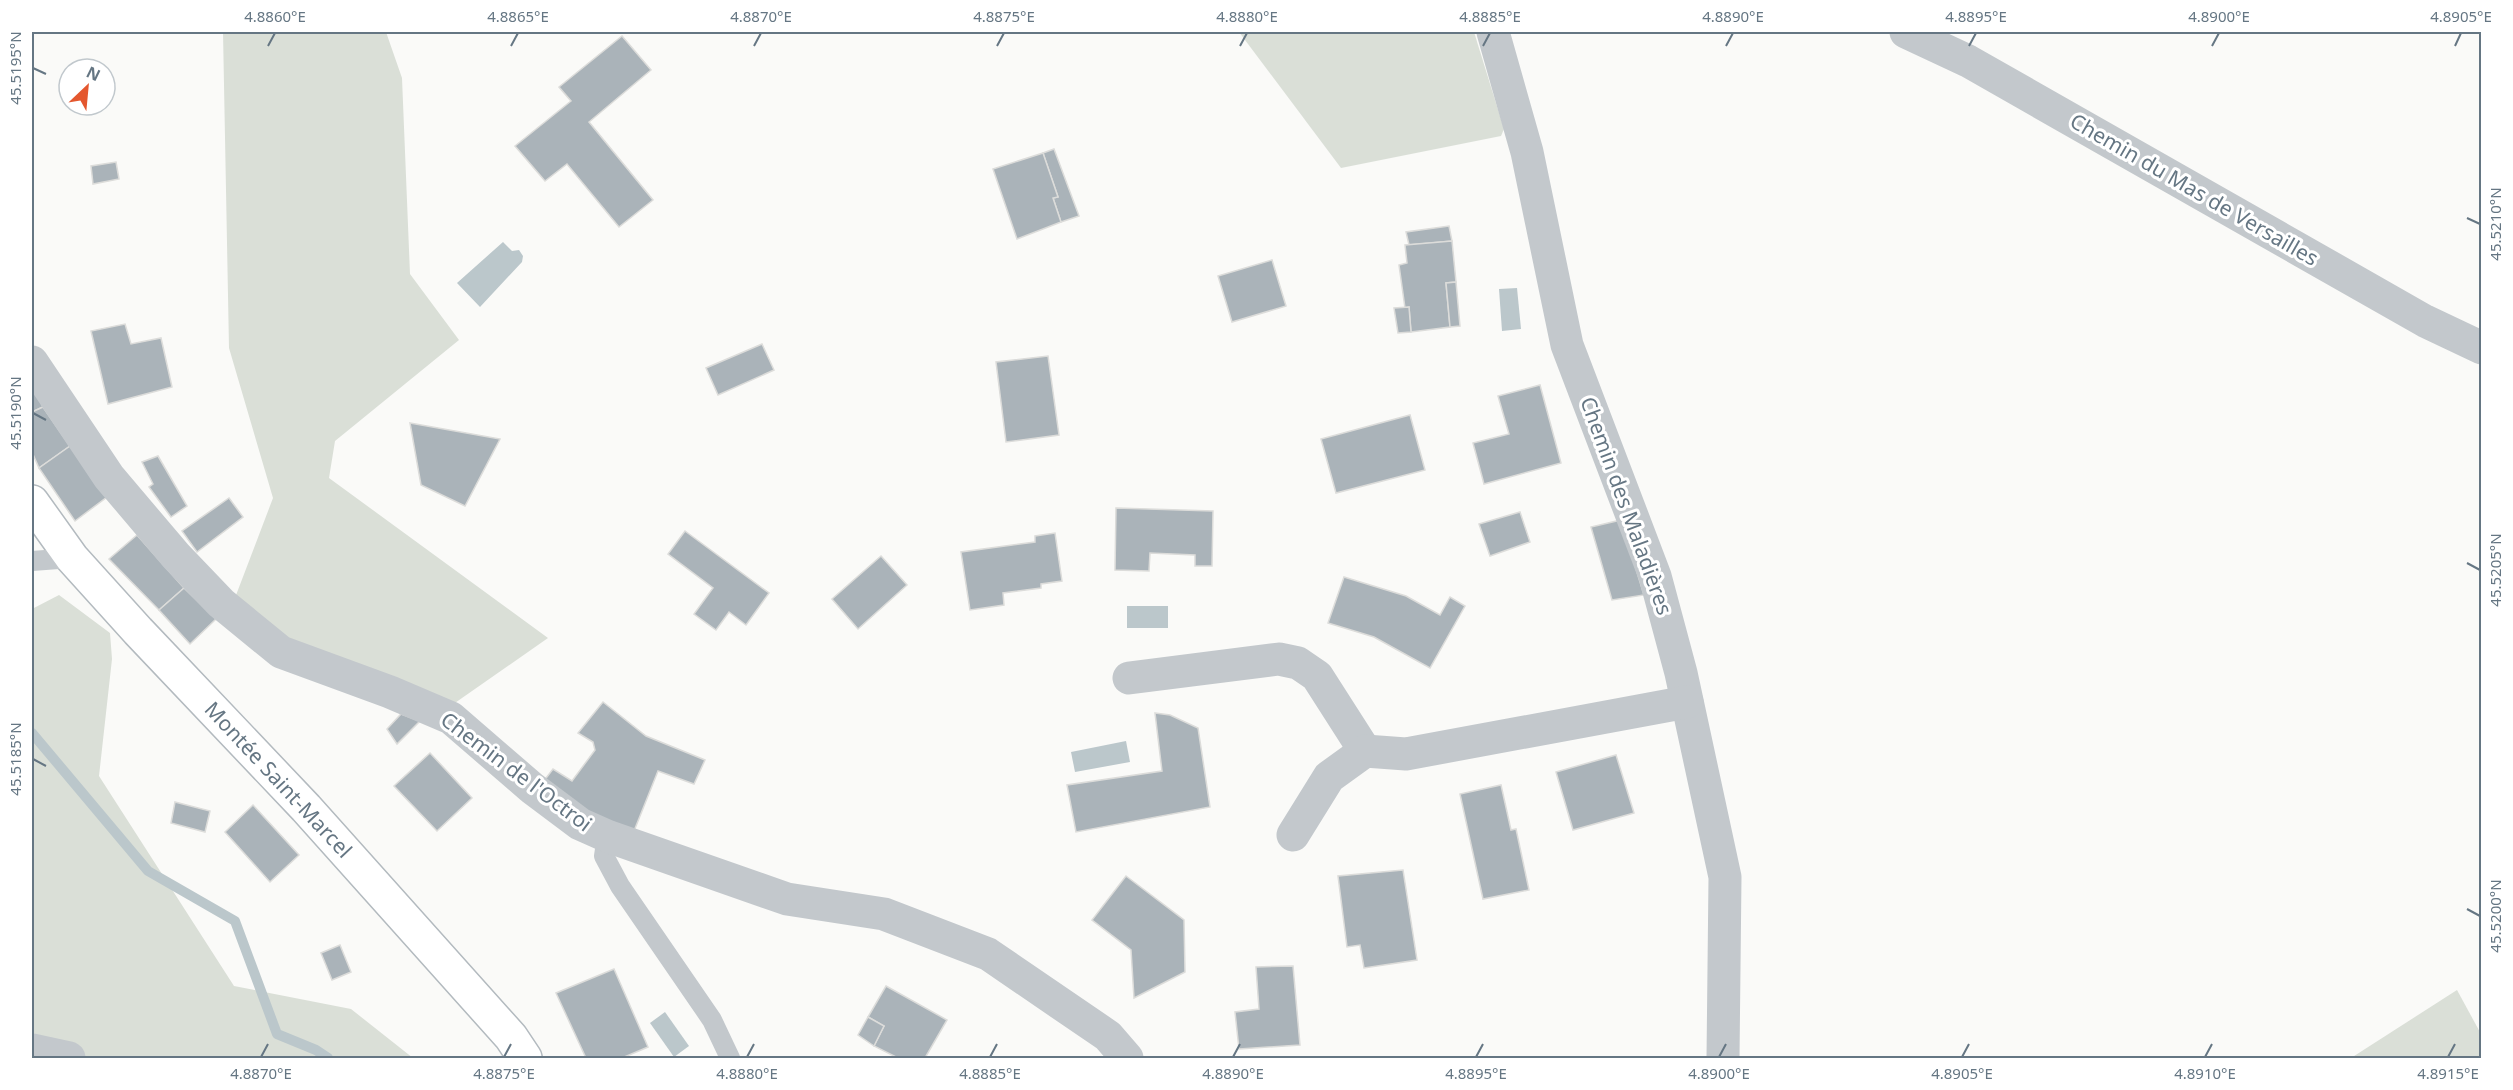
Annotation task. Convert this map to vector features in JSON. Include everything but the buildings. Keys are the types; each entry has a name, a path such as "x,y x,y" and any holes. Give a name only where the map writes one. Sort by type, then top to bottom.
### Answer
{"main road":[{"name":"Montée Saint-Marcel","path":"32,502 72,558 306,808 511,1037 525,1059"}],"street":[{"name":"Chemin des Maladières","path":"1493,32 1527,152 1567,345 1655,576 1687,702 1725,876 1723,1059"},
{"name":"Chemin du Mas de Versailles","path":"1906,32 1968,61 2373,292 2481,348"},
{"name":"Chemin de l'Octroi","path":"32,362 109,477 176,556 230,610 281,652 390,692 451,718 556,806 580,824 607,837 787,898 884,914 988,954 1108,1036 1127,1059"},
{"path":"1129,678 1279,659 1299,663 1317,676 1365,752"},
{"path":"1293,835 1314,796 1329,777 1365,752 1407,754 1687,702"},
{"path":"32,1050 69,1059"}],"lane":[{"path":"32,561 72,558"},
{"path":"607,837 604,856 620,886 712,1020 730,1059"}],"shaded area":[{"path":"223,32 386,32 402,78 410,274 459,340 335,441 329,478 548,638 452,705 297,643 233,603 273,498 229,348"},
{"path":"1239,32 1474,32 1504,129 1501,136 1341,168"},
{"path":"503,242 512,251 519,250 523,256 522,262 480,307 457,283"},
{"path":"1517,288 1521,329 1502,331 1499,289"},
{"path":"59,595 110,633 112,659 99,776 234,986 351,1009 413,1058 32,1058 32,609"},
{"path":"1127,606 1168,606 1168,628 1127,628"},
{"path":"1126,741 1130,762 1075,772 1071,752"},
{"path":"2457,990 2481,1034 2481,1058 2351,1058"},
{"path":"665,1012 689,1046 674,1057 650,1023"}],"waterway":[{"path":"32,733 148,871 235,921 277,1034 316,1050 328,1058"}]}
